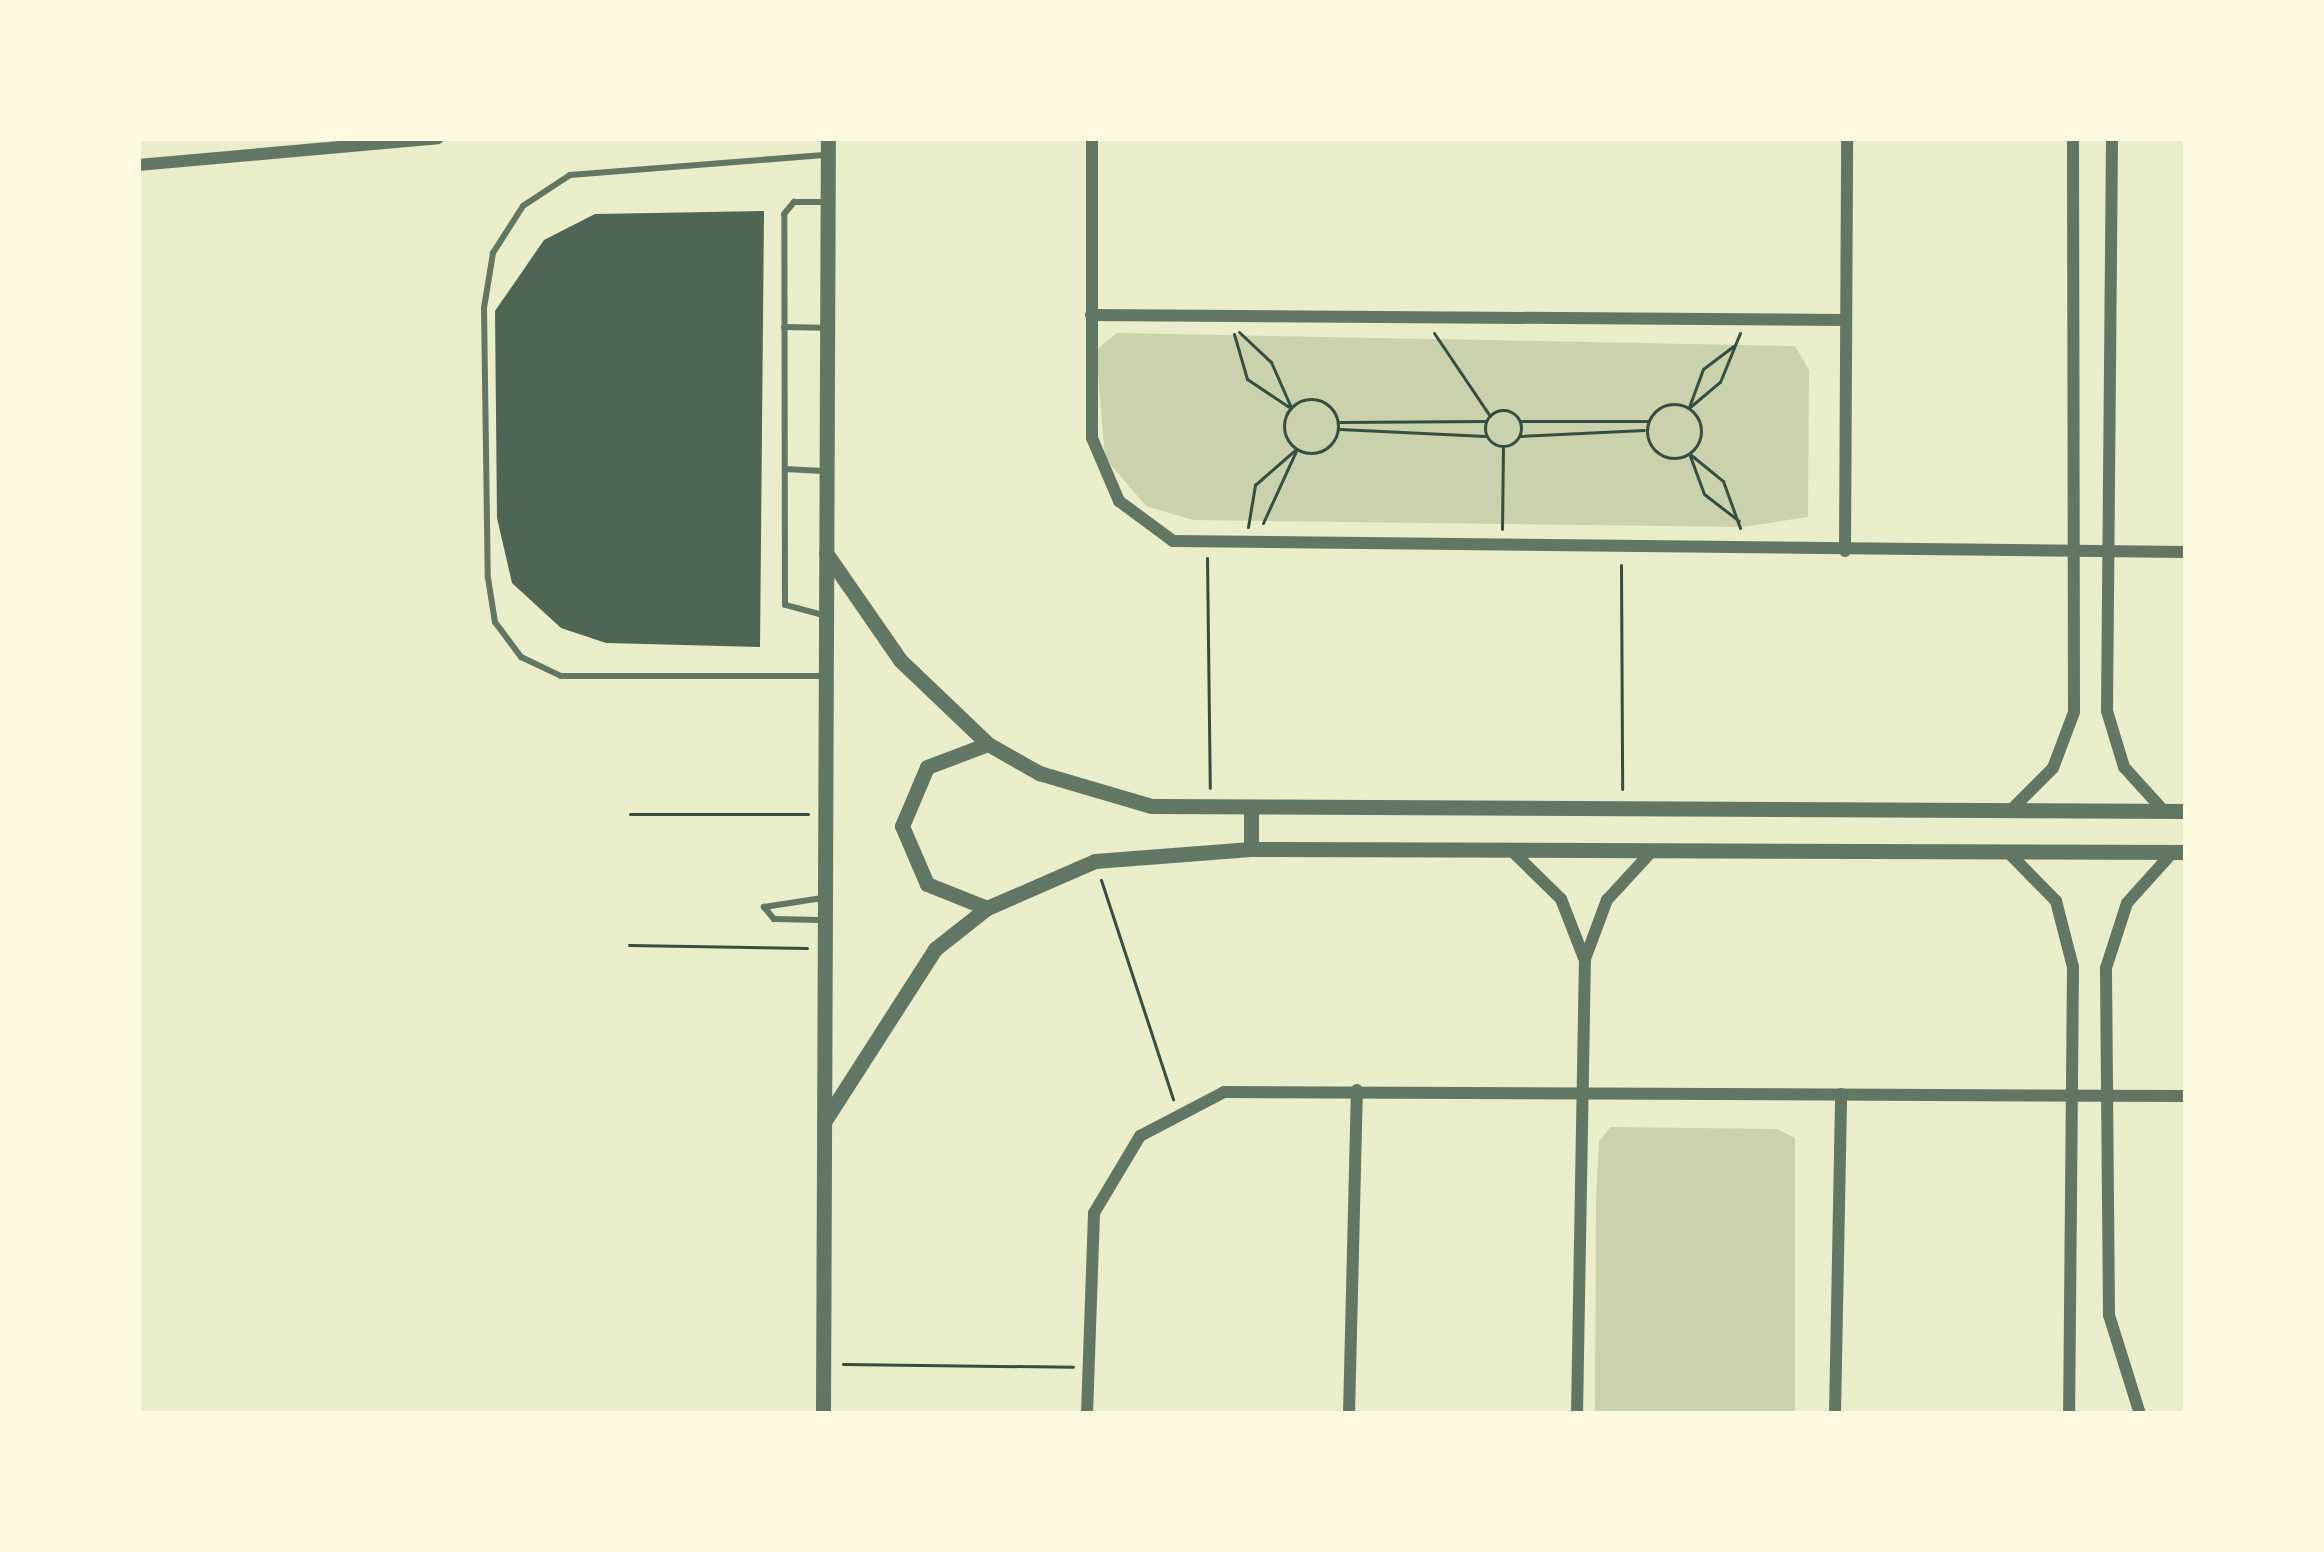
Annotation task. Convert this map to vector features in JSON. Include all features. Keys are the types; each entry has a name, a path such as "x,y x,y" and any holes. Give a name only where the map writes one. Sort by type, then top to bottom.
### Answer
{"street":[{"path":"138,165 438,138"},
{"path":"1092,138 1091,315 1101,472 1143,525 1207,550 2186,552"},
{"path":"1845,551 1847,138"},
{"path":"2011,810 2054,768 2074,712 2073,138"},
{"path":"2111,138 2110,726 2124,766 2163,810"},
{"path":"823,1414 828,146"},
{"path":"1091,315 1846,320"},
{"path":"826,553 900,660 988,744 1094,794 1210,810 2186,811"},
{"path":"987,908 927,884 902,826 927,767 988,744"},
{"path":"1250,809 1250,849"},
{"path":"824,1122 893,1000 987,908 1095,861 1250,849 2179,852"},
{"path":"1511,850 1561,899 1585,959"},
{"path":"1577,1414 1585,959 1606,900 1654,850"},
{"path":"2008,852 2045,887 2069,933 2069,1414"},
{"path":"2140,1414 2109,1315 2106,1096 2114,935 2179,852"},
{"path":"1349,1414 1357,1090"},
{"path":"1087,1414 1094,1213 1112,1172 1177,1109 1224,1092 2186,1096"},
{"path":"1835,1414 1841,1094"}],"lane":[{"path":"826,676 560,676 521,657 495,622 488,578 484,308 493,253 523,206 571,175 828,146"},
{"path":"826,615 785,605 784,327 787,206 828,202"},
{"path":"784,327 827,328"},
{"path":"785,469 827,471"},
{"path":"825,897 764,907 774,919 825,921"}],"path":[{"path":"1424,317 1490,416 1520,422 1649,422"},
{"path":"1744,320 1720,382 1689,408 1667,405 1647,430 1657,452 1689,454 1723,481 1744,551"},
{"path":"1297,449 1284,433 1291,407 1271,362 1234,329 1247,379 1291,407 1319,400 1338,426 1486,436 1502,447"},
{"path":"1689,454 1701,432 1689,408 1703,369 1737,344"},
{"path":"1486,436 1490,416"},
{"path":"1338,426 1486,422"},
{"path":"1520,422 1520,436"},
{"path":"1297,449 1280,498 1250,539 1255,484 1297,449 1326,448 1338,426"},
{"path":"1502,447 1520,436 1647,430"},
{"path":"1502,447 1502,551"},
{"path":"1689,454 1705,494 1738,521"},
{"path":"1207,550 1210,810"},
{"path":"1622,551 1622,809"},
{"path":"630,814 826,814"},
{"path":"1095,861 1177,1109"},
{"path":"629,945 825,948"},
{"path":"823,1364 1087,1367"}],"green space":[{"path":"1117,333 1795,346 1809,370 1808,517 1743,527 1193,520 1146,506 1105,458 1096,350"},
{"path":"1611,1127 1777,1129 1795,1138 1795,1414 1595,1414 1599,1141"}],"building":[{"path":"764,211 760,647 606,643 561,628 512,583 497,518 495,311 544,240 595,214"}]}
